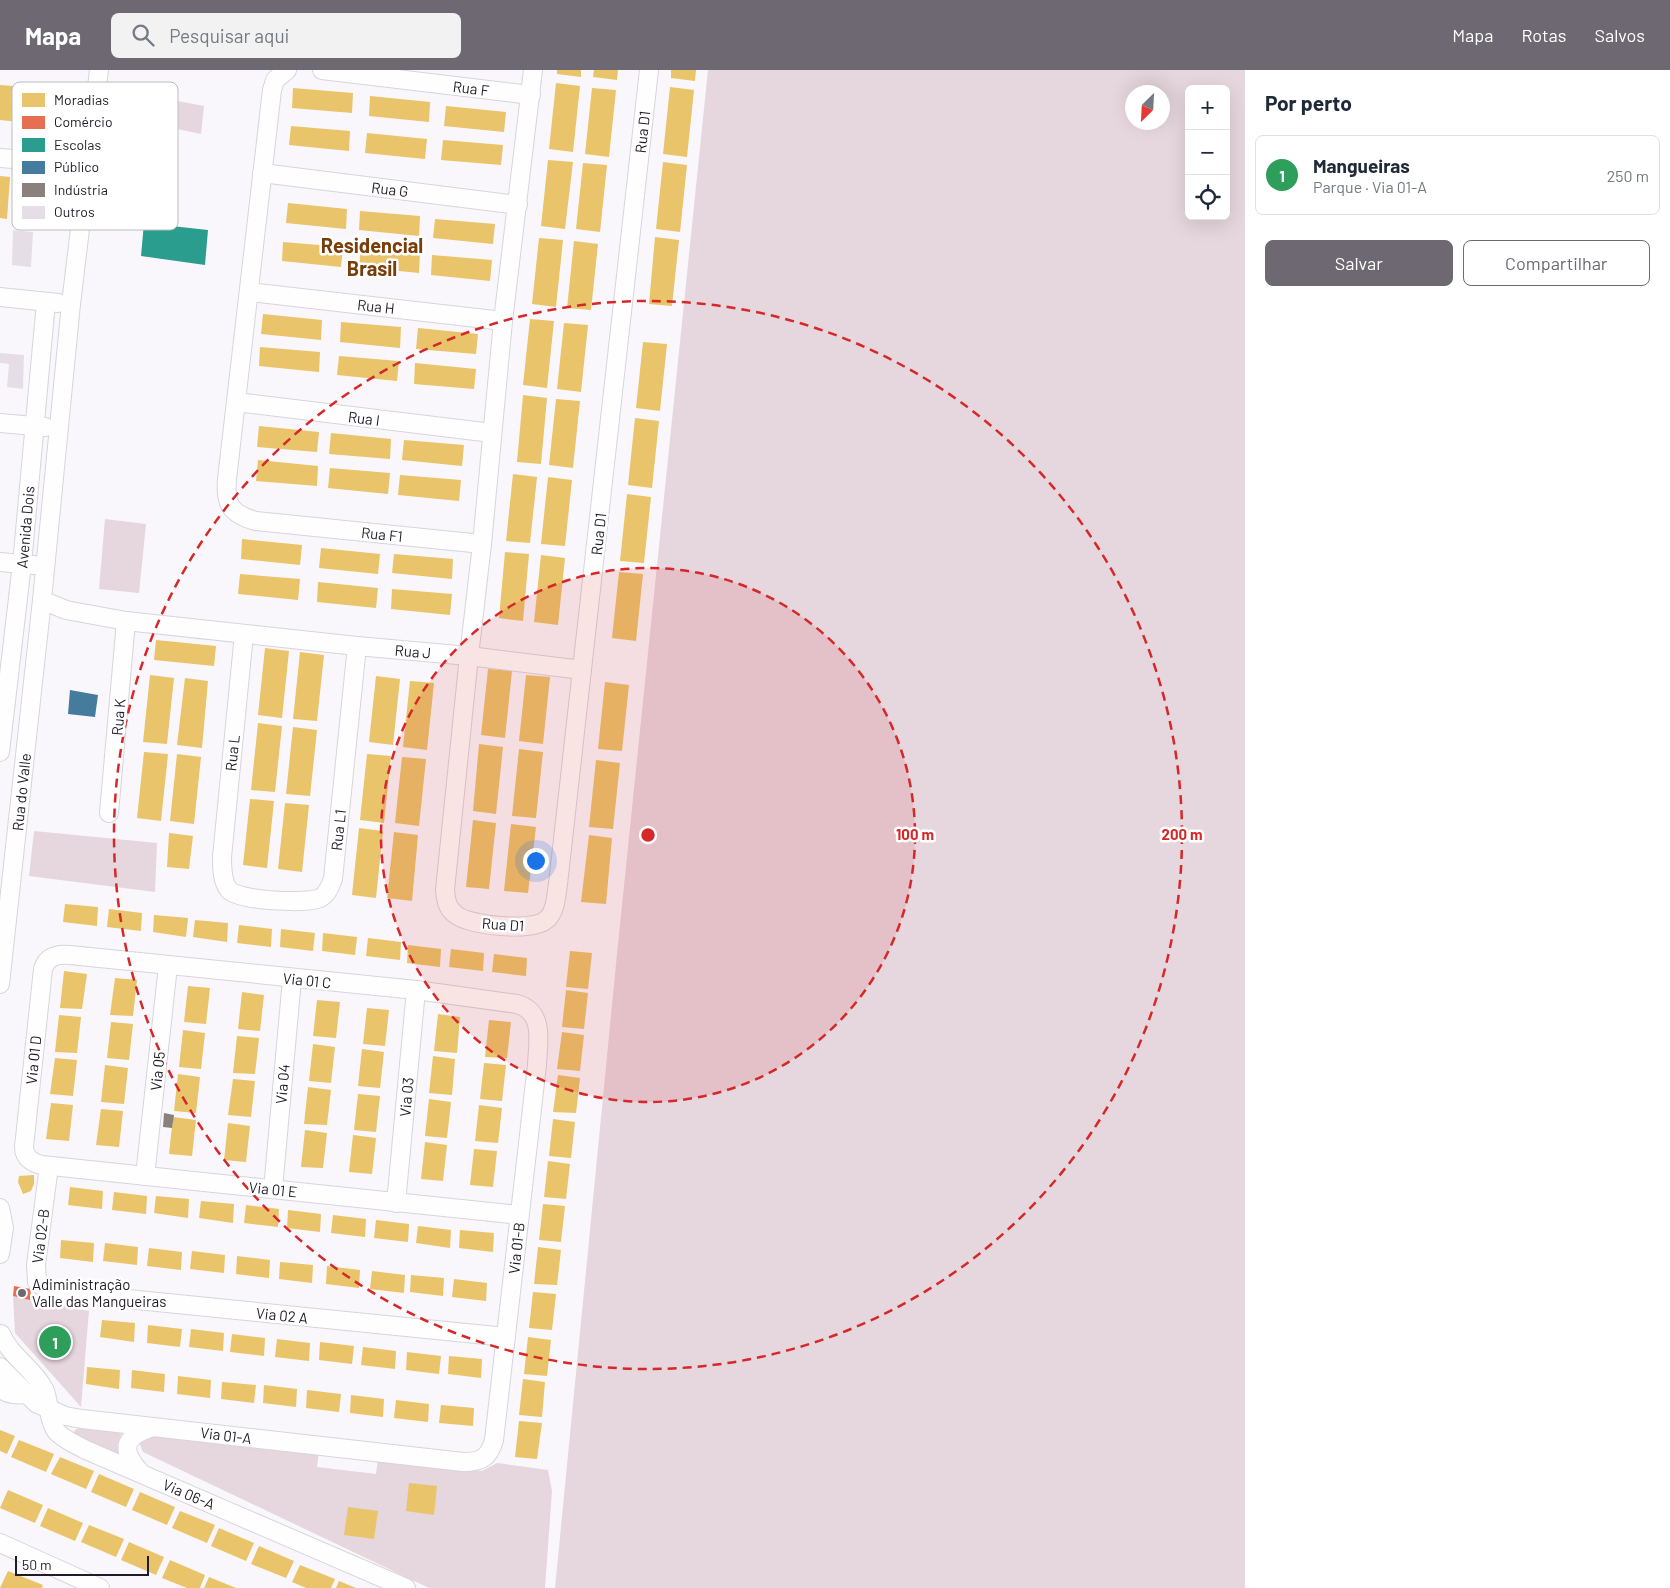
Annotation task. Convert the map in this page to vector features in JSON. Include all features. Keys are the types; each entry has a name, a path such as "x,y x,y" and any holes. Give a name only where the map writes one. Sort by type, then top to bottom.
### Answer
{"street":[{"name":"Rua F","path":"322,70 531,95"},
{"name":"Rua D1","path":"533,70 503,321 482,544 445,890 448,906 457,916 472,922 524,927 539,924 545,921 552,913 558,884 649,70"},
{"path":"236,402 272,90 280,72"},
{"name":"Rua G","path":"262,173 518,205"},
{"name":"Rua do Valle","path":"0,984 80,230"},
{"name":"Rua H","path":"250,292 503,321"},
{"path":"0,297 71,304"},
{"name":"Avenida Dois","path":"0,752 3,699 22,564 46,302"},
{"name":"Rua I","path":"236,402 492,433"},
{"name":"Rua F1","path":"236,402 226,490 228,504 239,515 245,518 282,524 482,544"},
{"path":"0,423 58,428"},
{"path":"0,562 44,566"},
{"name":"Rua J","path":"42,600 66,610 126,621 469,656 582,670"},
{"name":"Rua K","path":"109,813 126,621"},
{"name":"Rua L","path":"223,872 222,857 244,634"},
{"name":"Rua L1","path":"223,872 225,883 229,890 239,895 268,900 302,902 320,898 326,893 333,879 335,864 357,646"},
{"name":"Via 01 C","path":"47,960 52,956 62,954 416,990 522,1005 530,1010 536,1020 538,1045"},
{"name":"Via 01 D","path":"28,1159 24,1152 24,1147 40,987 47,960"},
{"name":"Via 05","path":"146,1176 168,966"},
{"name":"Via 04","path":"272,1189 292,978"},
{"name":"Via 03","path":"396,1203 416,990"},
{"name":"Via 01-B","path":"491,1450 506,1337 538,1045"},
{"name":"Via 01 E","path":"28,1159 48,1166 520,1215"},
{"name":"Via 02-B","path":"48,1166 36,1277 40,1286 58,1292"},
{"path":"0,1208 4,1228 0,1254"},
{"name":"Via 02 A","path":"58,1292 506,1337"},
{"path":"0,1334 6,1346 37,1377 46,1392 48,1409"},
{"path":"0,1367 36,1403 48,1409"},
{"path":"0,1388 6,1393 27,1394"},
{"name":"Via 01-A","path":"48,1409 73,1418 463,1462 472,1462 483,1458 491,1450"},
{"name":"Via 06-A","path":"48,1409 55,1428 62,1437 86,1450 406,1588"},
{"path":"141,1473 129,1460 128,1442 138,1432 153,1427"},
{"path":"0,1543 100,1588"}],"shaded area":[{"path":"708,70 1245,70 1245,1588 555,1588 617,954"},
{"path":"178,101 204,106 201,134 178,129"},
{"path":"105,519 146,524 139,593 99,589"},
{"path":"34,831 157,843 155,892 29,876"},
{"path":"13,1296 89,1311 81,1407 15,1333"},
{"path":"80,1427 122,1432 117,1445 120,1459 72,1436 75,1430"},
{"path":"153,1433 319,1451 317,1467 376,1474 378,1458 482,1471 497,1463 548,1470 552,1491 545,1588 429,1588 143,1452 139,1442"}],"building: Moradias":[{"path":"557,70 581,70 581,77 557,74"},
{"path":"594,70 618,70 617,80 593,77"},
{"path":"671,70 696,70 695,81 671,78"},
{"path":"556,83 580,86 573,152 549,149"},
{"path":"0,85 12,86 12,121 0,120"},
{"path":"670,87 694,90 687,157 663,154"},
{"path":"293,88 353,93 352,113 292,108"},
{"path":"592,88 616,90 609,157 585,154"},
{"path":"370,96 430,102 429,122 369,116"},
{"path":"446,106 506,112 504,132 444,126"},
{"path":"291,126 350,131 349,151 289,145"},
{"path":"367,133 427,139 425,159 365,153"},
{"path":"443,140 503,145 501,165 441,160"},
{"path":"548,160 573,162 565,229 541,226"},
{"path":"663,162 687,165 680,232 656,229"},
{"path":"583,163 607,165 600,232 576,229"},
{"path":"0,176 10,177 7,219 0,218"},
{"path":"288,203 347,209 346,229 286,223"},
{"path":"360,211 420,216 419,236 359,230"},
{"path":"435,219 495,224 493,244 433,238"},
{"path":"655,237 679,240 672,306 649,304"},
{"path":"539,238 563,240 556,307 532,304"},
{"path":"574,241 598,244 591,310 567,308"},
{"path":"283,242 343,247 341,267 282,261"},
{"path":"361,247 420,252 419,273 359,267"},
{"path":"432,255 492,260 490,281 431,275"},
{"path":"263,314 322,320 321,340 261,334"},
{"path":"530,319 554,321 547,388 523,385"},
{"path":"341,322 401,327 400,348 340,342"},
{"path":"564,323 588,325 581,392 557,389"},
{"path":"418,328 478,334 476,354 416,349"},
{"path":"643,342 667,344 660,411 636,408"},
{"path":"260,347 320,352 319,372 259,366"},
{"path":"339,356 399,361 397,381 337,375"},
{"path":"415,363 476,369 474,389 414,384"},
{"path":"523,395 547,398 541,464 517,462"},
{"path":"556,399 580,401 573,468 549,465"},
{"path":"635,418 659,421 652,488 628,485"},
{"path":"259,426 319,432 317,452 257,447"},
{"path":"331,433 391,439 390,459 329,454"},
{"path":"404,440 464,445 462,466 402,460"},
{"path":"258,460 318,466 317,486 256,481"},
{"path":"330,468 390,473 388,494 328,488"},
{"path":"513,474 537,477 530,543 506,541"},
{"path":"400,475 461,480 459,501 398,495"},
{"path":"548,477 572,480 565,546 541,544"},
{"path":"627,494 651,497 644,563 620,561"},
{"path":"242,539 302,545 300,565 241,559"},
{"path":"321,548 380,554 378,574 319,568"},
{"path":"505,552 529,554 523,621 499,618"},
{"path":"394,554 453,559 452,579 392,573"},
{"path":"541,555 565,558 558,625 534,622"},
{"path":"619,572 643,574 636,641 612,638"},
{"path":"240,574 300,579 298,600 238,594"},
{"path":"318,582 378,588 376,608 317,602"},
{"path":"392,589 452,594 450,615 391,609"},
{"path":"156,640 216,646 214,666 154,660"},
{"path":"265,648 289,651 282,718 258,715"},
{"path":"300,652 324,655 317,721 293,719"},
{"path":"488,669 512,671 505,738 481,735"},
{"path":"150,675 174,678 167,744 143,742"},
{"path":"526,675 550,677 543,744 519,741"},
{"path":"376,676 400,679 393,745 369,742"},
{"path":"185,678 208,681 202,748 177,745"},
{"path":"410,681 434,683 427,750 403,747"},
{"path":"605,682 629,685 622,751 598,749"},
{"path":"258,723 282,726 275,792 251,790"},
{"path":"293,727 317,730 310,796 286,794"},
{"path":"479,744 503,747 496,814 473,811"},
{"path":"519,749 543,752 536,818 512,816"},
{"path":"144,752 168,754 161,821 137,818"},
{"path":"177,754 201,757 194,824 170,821"},
{"path":"367,754 391,756 384,823 360,820"},
{"path":"402,757 426,759 419,826 395,823"},
{"path":"596,760 620,763 613,829 589,827"},
{"path":"250,799 274,801 267,868 243,865"},
{"path":"285,803 309,805 302,872 278,869"},
{"path":"473,820 496,823 489,889 466,887"},
{"path":"511,824 536,827 528,893 504,891"},
{"path":"359,828 383,831 376,898 352,895"},
{"path":"394,832 418,835 412,901 387,898"},
{"path":"169,833 193,836 189,869 167,867"},
{"path":"589,835 612,838 606,904 581,902"},
{"path":"65,904 98,907 97,926 63,922"},
{"path":"109,909 142,913 141,931 107,927"},
{"path":"154,915 188,918 186,937 153,932"},
{"path":"195,920 228,923 227,942 193,937"},
{"path":"239,925 272,929 271,947 237,943"},
{"path":"281,929 315,933 313,951 280,947"},
{"path":"323,933 357,937 355,955 322,951"},
{"path":"368,938 401,942 400,960 366,956"},
{"path":"408,945 441,949 440,967 407,963"},
{"path":"451,949 484,953 483,971 449,967"},
{"path":"570,951 592,953 588,989 566,987"},
{"path":"494,954 527,958 526,976 492,972"},
{"path":"64,971 87,974 82,1009 60,1008"},
{"path":"115,978 137,980 133,1016 110,1015"},
{"path":"188,986 210,988 206,1024 184,1022"},
{"path":"566,990 588,993 584,1029 562,1027"},
{"path":"242,992 264,995 260,1031 238,1029"},
{"path":"317,1000 340,1002 336,1038 313,1036"},
{"path":"367,1008 389,1010 385,1046 363,1044"},
{"path":"438,1014 460,1017 457,1053 434,1051"},
{"path":"59,1015 81,1017 77,1053 55,1052"},
{"path":"489,1020 511,1022 507,1058 485,1057"},
{"path":"111,1022 133,1024 129,1060 107,1058"},
{"path":"183,1030 205,1033 201,1069 179,1067"},
{"path":"562,1032 584,1035 580,1071 557,1069"},
{"path":"237,1036 259,1038 255,1074 233,1073"},
{"path":"313,1044 335,1047 331,1083 309,1081"},
{"path":"362,1049 384,1052 380,1088 358,1086"},
{"path":"433,1056 455,1059 452,1095 429,1093"},
{"path":"55,1058 77,1060 73,1096 50,1094"},
{"path":"484,1063 506,1065 502,1101 480,1099"},
{"path":"105,1065 128,1068 124,1104 101,1102"},
{"path":"178,1074 200,1077 196,1113 174,1111"},
{"path":"558,1075 580,1078 576,1113 553,1112"},
{"path":"233,1079 255,1081 251,1117 228,1115"},
{"path":"308,1087 331,1090 327,1125 304,1124"},
{"path":"358,1094 380,1096 376,1132 354,1130"},
{"path":"429,1099 451,1102 447,1138 425,1136"},
{"path":"51,1103 73,1105 69,1141 46,1139"},
{"path":"479,1105 502,1108 498,1143 475,1141"},
{"path":"101,1109 123,1111 119,1147 96,1145"},
{"path":"173,1117 196,1120 192,1156 169,1154"},
{"path":"553,1119 575,1122 571,1158 549,1156"},
{"path":"228,1123 250,1126 246,1162 224,1160"},
{"path":"305,1130 327,1133 323,1168 301,1167"},
{"path":"353,1135 376,1138 372,1174 349,1172"},
{"path":"425,1142 447,1145 443,1181 421,1179"},
{"path":"474,1149 497,1151 493,1187 470,1185"},
{"path":"548,1161 570,1164 566,1199 544,1197"},
{"path":"34,1175 34,1184 31,1191 23,1194 18,1182 19,1176"},
{"path":"70,1187 103,1191 102,1209 68,1205"},
{"path":"114,1192 147,1196 146,1214 112,1210"},
{"path":"156,1196 189,1199 188,1218 154,1213"},
{"path":"201,1201 234,1204 233,1223 199,1218"},
{"path":"543,1204 565,1206 561,1242 539,1240"},
{"path":"246,1205 279,1209 278,1227 244,1223"},
{"path":"288,1210 321,1214 320,1232 287,1228"},
{"path":"333,1215 366,1219 365,1237 331,1233"},
{"path":"376,1220 409,1224 408,1242 374,1238"},
{"path":"418,1226 451,1230 450,1248 416,1243"},
{"path":"460,1230 494,1233 493,1252 459,1248"},
{"path":"61,1240 94,1243 93,1262 60,1258"},
{"path":"105,1243 138,1247 137,1265 103,1261"},
{"path":"538,1247 561,1250 557,1285 534,1284"},
{"path":"149,1248 182,1252 181,1270 147,1266"},
{"path":"192,1251 225,1255 224,1273 190,1269"},
{"path":"237,1256 270,1260 269,1278 236,1274"},
{"path":"280,1262 313,1265 312,1283 279,1279"},
{"path":"327,1266 360,1270 359,1288 326,1284"},
{"path":"372,1271 405,1275 404,1293 370,1289"},
{"path":"411,1275 444,1278 443,1296 410,1292"},
{"path":"454,1279 487,1283 486,1301 452,1297"},
{"path":"533,1292 556,1294 552,1330 529,1328"},
{"path":"102,1320 135,1323 134,1342 100,1337"},
{"path":"148,1325 182,1329 180,1347 147,1343"},
{"path":"191,1329 224,1333 223,1351 189,1347"},
{"path":"232,1334 265,1338 264,1356 230,1352"},
{"path":"528,1337 551,1340 547,1376 524,1374"},
{"path":"277,1339 310,1343 309,1361 275,1357"},
{"path":"320,1342 354,1346 352,1364 319,1360"},
{"path":"363,1347 396,1351 395,1369 361,1365"},
{"path":"407,1352 441,1356 439,1374 406,1370"},
{"path":"449,1356 482,1359 481,1378 448,1374"},
{"path":"87,1367 120,1370 119,1389 86,1384"},
{"path":"132,1370 165,1374 164,1392 131,1388"},
{"path":"178,1376 211,1380 210,1398 177,1394"},
{"path":"523,1379 545,1382 542,1417 519,1415"},
{"path":"222,1382 256,1385 254,1403 221,1399"},
{"path":"264,1385 297,1389 296,1407 263,1403"},
{"path":"307,1390 341,1394 339,1412 306,1408"},
{"path":"351,1395 384,1399 383,1417 350,1413"},
{"path":"396,1400 429,1404 428,1422 394,1418"},
{"path":"441,1405 474,1408 473,1426 439,1423"},
{"path":"519,1421 542,1423 537,1459 515,1457"},
{"path":"0,1430 15,1436 7,1454 0,1451"},
{"path":"19,1440 54,1454 46,1472 11,1457"},
{"path":"60,1457 94,1471 86,1489 51,1474"},
{"path":"99,1474 134,1489 126,1507 91,1492"},
{"path":"409,1483 437,1486 434,1515 406,1511"},
{"path":"8,1490 43,1505 35,1523 0,1508"},
{"path":"140,1492 175,1507 167,1525 132,1510"},
{"path":"348,1507 378,1511 374,1539 344,1535"},
{"path":"48,1508 83,1523 75,1541 40,1526"},
{"path":"180,1511 215,1525 207,1543 172,1528"},
{"path":"89,1525 124,1539 116,1557 81,1542"},
{"path":"219,1528 254,1543 246,1561 211,1546"},
{"path":"129,1542 164,1557 156,1575 121,1560"},
{"path":"259,1546 294,1561 286,1578 251,1564"},
{"path":"170,1560 205,1575 200,1588 187,1588 162,1578"},
{"path":"300,1565 335,1579 331,1588 306,1588 292,1582"},
{"path":"8,1571 43,1585 42,1588 0,1588"},
{"path":"209,1577 236,1588 204,1588"},
{"path":"339,1581 356,1588 336,1588"}],"building: Comércio":[{"name":"Adiministração Valle das Mangueiras","path":"14,1286 31,1289 30,1300 13,1296"}],"building: Escolas":[{"path":"178,227 208,230 205,265 141,256 143,230 178,230"}],"building: Público":[{"path":"70,690 98,695 95,717 68,714"}],"building: Indústria":[{"path":"164,1113 174,1115 172,1128 163,1127"}],"building: Outros":[{"path":"13,230 33,232 31,267 12,265"},
{"path":"0,353 24,355 23,389 7,387 9,364 0,363"}],"place":[{"name":"Adiministração Valle das Mangueiras","path":"22,1293"},
{"name":"Mangueiras","path":"55,1342"}],"district":[{"name":"Residencial Brasil","path":"372,256"}]}
